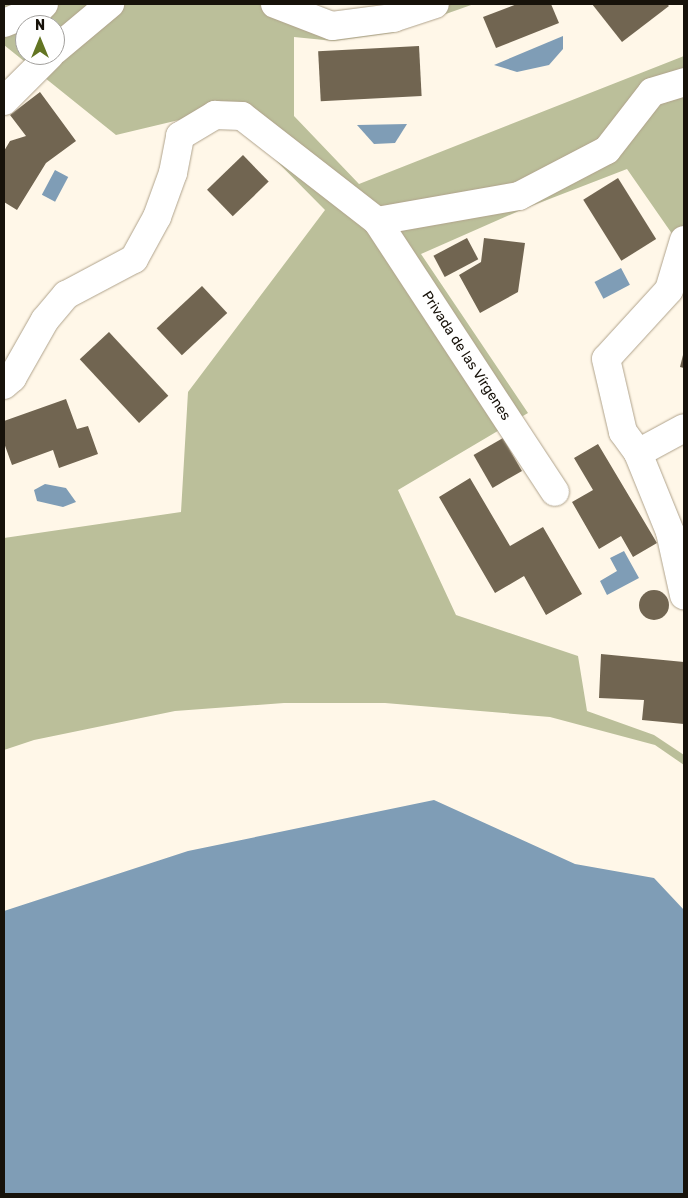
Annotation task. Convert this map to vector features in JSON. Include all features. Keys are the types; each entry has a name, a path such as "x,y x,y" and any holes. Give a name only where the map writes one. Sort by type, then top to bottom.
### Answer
{"street":[{"path":"4,23 38,9 44,4"},
{"path":"65,42 110,4"},
{"path":"275,4 332,26 394,18 435,4"},
{"path":"4,101 40,65"},
{"path":"377,221 519,196 607,150 652,92 684,82"},
{"name":"Privada de las Vírgenes","path":"4,385 12,378 45,320 66,295 134,259 157,217 173,173 180,136 215,115 242,116 377,221 554,492"},
{"path":"684,240 669,290 606,359 623,432 638,453 670,532 684,594"},
{"path":"638,453 684,428"}],"green space":[{"path":"4,4 304,4 332,16 396,4 474,4 392,33 334,41 294,37 294,116 359,184 684,56 684,251 627,169 521,210 421,254 528,413 398,490 456,615 578,656 587,711 654,735 684,755 684,765 655,745 550,717 385,703 284,703 175,711 34,740 4,750 4,538 181,512 188,392 325,210 225,109 116,135 29,65 65,65 65,15 15,15 15,54 4,45"}],"water":[{"path":"563,36 563,49 549,65 517,72 494,65"},
{"path":"407,124 395,143 374,144 357,125"},
{"path":"55,170 68,177 55,202 42,195"},
{"path":"621,268 630,285 603,299 595,282"},
{"path":"45,484 66,488 76,502 63,507 37,501 34,490"},
{"path":"624,551 639,578 607,595 600,581 617,571 610,558"},
{"path":"434,800 575,864 654,878 684,910 684,1194 4,1194 4,911 188,851"}],"building":[{"path":"517,4 551,4 559,23 496,48 483,17"},
{"path":"592,4 667,4 669,6 622,42"},
{"path":"419,46 422,96 321,101 318,51"},
{"path":"40,92 76,141 46,163 17,210 4,202 4,151 10,141 26,136 10,115"},
{"path":"243,155 269,182 233,216 207,190"},
{"path":"618,178 656,239 621,261 583,200"},
{"path":"467,238 478,259 445,277 433,256"},
{"path":"484,238 525,243 518,292 480,313 459,275 481,262"},
{"path":"202,286 227,313 182,355 157,328"},
{"path":"109,332 168,396 139,423 80,359"},
{"path":"684,351 684,368 680,367"},
{"path":"66,399 77,429 88,426 98,454 59,468 53,450 12,465 4,443 4,421"},
{"path":"503,438 522,471 493,488 474,455"},
{"path":"598,444 657,543 633,557 621,536 599,549 572,502 593,490 574,458"},
{"path":"470,478 510,546 543,527 582,594 546,615 524,576 495,593 439,497"},
{"path":"654,590 665,594 669,605 665,616 654,620 643,616 639,605 643,594"},
{"path":"601,654 684,662 684,724 642,720 644,700 599,698"}]}
